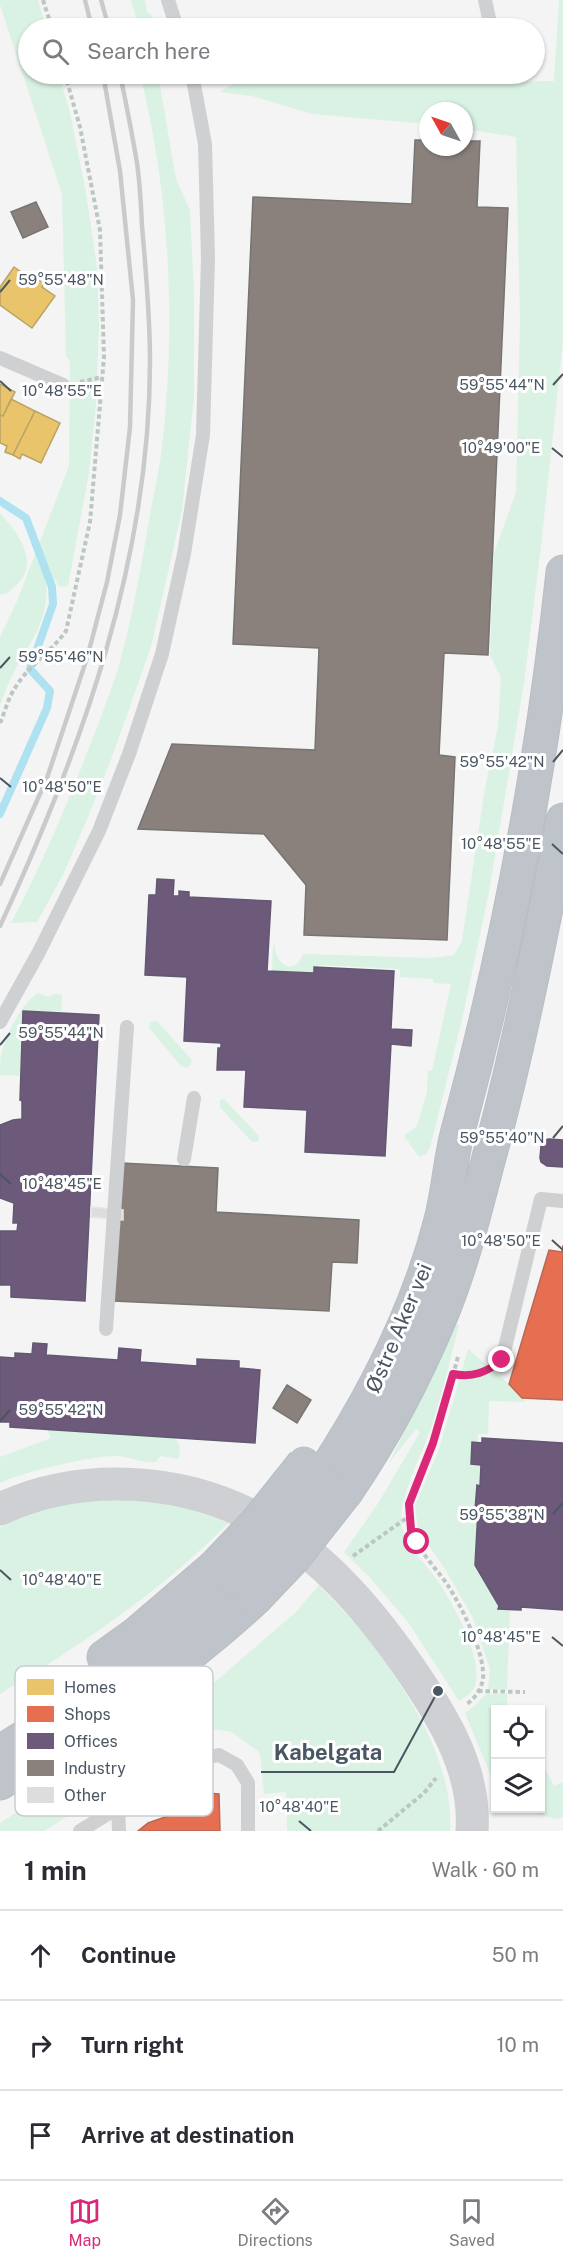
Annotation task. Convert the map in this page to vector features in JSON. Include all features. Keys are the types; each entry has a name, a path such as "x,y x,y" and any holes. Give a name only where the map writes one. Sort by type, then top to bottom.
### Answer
{"highway":[{"name":"Østre Aker vei","path":"129,1666 155,1648 234,1582 299,1552 324,1478 363,1412 399,1339 441,1220 454,1143 475,1064 513,895 536,766 563,572"},
{"name":"Østre Aker vei","path":"324,1478 374,1450 411,1384 443,1311 459,1263 504,1101 530,989 563,819"},
{"path":"91,1666 136,1634 234,1582 256,1523 324,1478"},
{"name":"Østre Aker vei","path":"178,1666 217,1635 234,1582"},
{"path":"0,1726 15,1716"},
{"name":"Østre Aker vei","path":"0,1752 15,1743"},
{"name":"Østre Aker vei","path":"0,1783 15,1774"}],"street":[{"path":"0,1509 15,1502 83,1485 115,1483 175,1490 238,1510 264,1522 296,1544 333,1576 390,1639 444,1721 458,1752 468,1781 472,1831"}],"lane":[{"path":"168,0 174,18"},
{"path":"485,0 489,18"},
{"path":"0,1022 39,952 99,831 129,754 162,654 184,554 203,435 208,258 205,144 196,84"},
{"path":"0,358 63,385"},
{"path":"106,1329 127,1028"},
{"path":"184,1159 194,1098"},
{"path":"502,1360 541,1199 563,1201"},
{"path":"213,1756 219,1755 237,1765 248,1783 248,1831"},
{"path":"80,1831 103,1816"},
{"path":"118,1816 119,1831"}],"path":[{"path":"43,0 49,18"},
{"path":"0,723 14,689 25,674 56,645 66,631 90,522 104,357 99,230 80,127 68,84"},
{"path":"458,1354 433,1443 409,1504 408,1516 417,1542 450,1590 472,1634 484,1672 482,1685 471,1702 459,1709"},
{"path":"453,1374 471,1376 481,1373 502,1360"},
{"path":"345,1561 408,1516"},
{"path":"478,1691 525,1692"},
{"path":"378,1831 424,1793 458,1752"}],"green space":[{"path":"0,0 38,0 43,18 18,18 18,60"},
{"path":"131,0 145,0 147,12 154,18 136,17"},
{"path":"559,0 563,0 563,341 524,683 489,892 461,1024 430,1148 426,1154 419,1157 404,1136 417,1126 427,1092 428,1070 432,1071 451,984 434,983 433,979 400,977 400,969 319,965 319,973 272,971 273,946 275,944 281,962 290,966 295,965 303,954 432,958 454,955 462,941 485,788 498,727 501,678 490,655 494,553 516,492 520,321 516,137 473,130 473,102 419,102 419,123 312,114 252,96 220,92 232,84 545,84 545,81 554,81"},
{"path":"26,84 62,84 70,113 86,193 97,267 99,325 96,403 89,473 68,586 60,587 51,575 46,578 45,604 40,625 12,675 0,705 0,637 17,601 69,466 70,362 66,356 62,194"},
{"path":"142,84 160,84 176,179 190,210 194,292 194,397 182,510 151,647 88,817 64,873 37,922 11,923 64,810 118,669 134,601 160,461 167,393 169,301 163,209 150,118"},
{"path":"0,513 23,545 27,563 20,581 6,594 0,594"},
{"path":"38,993 48,997 55,994 62,995 61,1011 27,1012 24,1076 0,1075 1,1055 10,1030 25,1005"},
{"path":"157,1021 191,1059 192,1062 188,1068 181,1066 149,1028 150,1022"},
{"path":"224,1099 259,1136 258,1142 252,1142 220,1107 220,1100"},
{"path":"456,1324 459,1325 440,1398 407,1489 401,1516 405,1535 446,1593 470,1645 476,1670 475,1685 470,1693 459,1701 408,1622 344,1552 379,1502 420,1432 416,1429 389,1463"},
{"path":"468,1349 524,1397 525,1402 489,1401 488,1434 478,1434 477,1457 487,1458 510,1606 507,1689 488,1689 490,1669 473,1618 447,1572 418,1530 415,1505 439,1449"},
{"path":"46,1426 101,1433 160,1433 176,1440 180,1454 178,1459 160,1456 156,1462 115,1456 90,1459 40,1470 0,1483 0,1457 51,1438"},
{"path":"101,1498 173,1503 228,1523 177,1571 90,1637 45,1666 15,1666 15,1685 0,1694 0,1527 48,1507"},
{"path":"319,1585 368,1639 388,1667 416,1710 438,1757 445,1781 450,1831 287,1831 286,1792 264,1794 260,1753 232,1732 213,1729 213,1684 296,1612"},
{"path":"486,1694 507,1694 507,1705 491,1705 491,1776 465,1713"},
{"path":"545,1770 554,1786 563,1782 563,1817 555,1819 535,1813 545,1813"},
{"path":"15,1814 15,1816 68,1816 44,1831 0,1831 0,1823"}],"building: Homes":[{"path":"14,267 27,276 29,273 44,284 42,287 55,296 32,328 0,305 0,287"},
{"path":"0,384 15,392 3,416 0,415"},
{"path":"11,399 35,411 13,455 5,452 7,446 0,443 0,415 3,416"},
{"path":"35,411 60,423 41,463 22,454 20,459 13,455"}],"building: Shops":[{"path":"563,1245 563,1400 522,1398 509,1384 549,1250 562,1252"},
{"path":"213,1794 219,1794 220,1831 138,1831 148,1823 168,1816 213,1816"}],"building: Offices":[{"path":"157,879 174,880 173,896 179,896 179,891 189,892 189,897 271,901 267,971 314,973 314,967 394,971 391,1029 412,1030 411,1046 391,1044 385,1156 305,1152 307,1110 244,1107 246,1070 217,1070 218,1048 221,1048 221,1043 184,1041 187,977 145,975 149,895 156,895"},
{"path":"23,1011 99,1015 85,1301 11,1297 11,1285 0,1285 0,1231 17,1231 18,1223 13,1223 14,1203 0,1198 0,1125 22,1119 22,1101 20,1100"},
{"path":"544,1140 563,1140 563,1167 547,1166 541,1162 541,1146"},
{"path":"33,1343 47,1344 46,1355 118,1360 119,1348 141,1350 140,1362 197,1366 197,1359 239,1361 239,1368 260,1370 255,1443 10,1427 10,1422 0,1422 0,1357 15,1358 15,1353 32,1354"},
{"path":"482,1438 563,1443 563,1610 521,1607 521,1610 498,1609 499,1606 475,1565 478,1510 475,1510 481,1465 471,1464 472,1442 482,1443"}],"building: Industry":[{"path":"415,140 419,140 419,156 473,156 473,141 480,141 477,207 508,208 488,655 444,653 439,755 455,757 447,940 304,935 306,885 264,834 138,829 172,744 315,750 319,648 233,644 253,197 412,204"},
{"path":"36,202 48,227 23,238 11,212"},
{"path":"121,1163 218,1168 216,1212 359,1220 357,1263 332,1262 329,1311 114,1301"},
{"path":"287,1385 311,1400 297,1423 273,1408"}],"building: Other":[{"path":"91,1207 123,1210 123,1220 91,1217"}],"waterway":[{"path":"0,501 26,518 52,587 53,604 30,669 50,691 47,708 0,814"}],"railway":[{"path":"85,0 90,18"},
{"path":"101,0 106,18"},
{"path":"0,884 47,778 87,658 107,582 120,515 130,427 133,300 120,171 105,84"},
{"path":"0,926 58,791 83,722 106,651 124,580 138,508 147,435 149,327 138,171 122,84"}],"place":[{"name":"Kabelgata","path":"438,1691"}],"route":[{"path":"417,1542 408,1516 409,1504 440,1423 453,1374 471,1376 493,1367 502,1360"}]}
